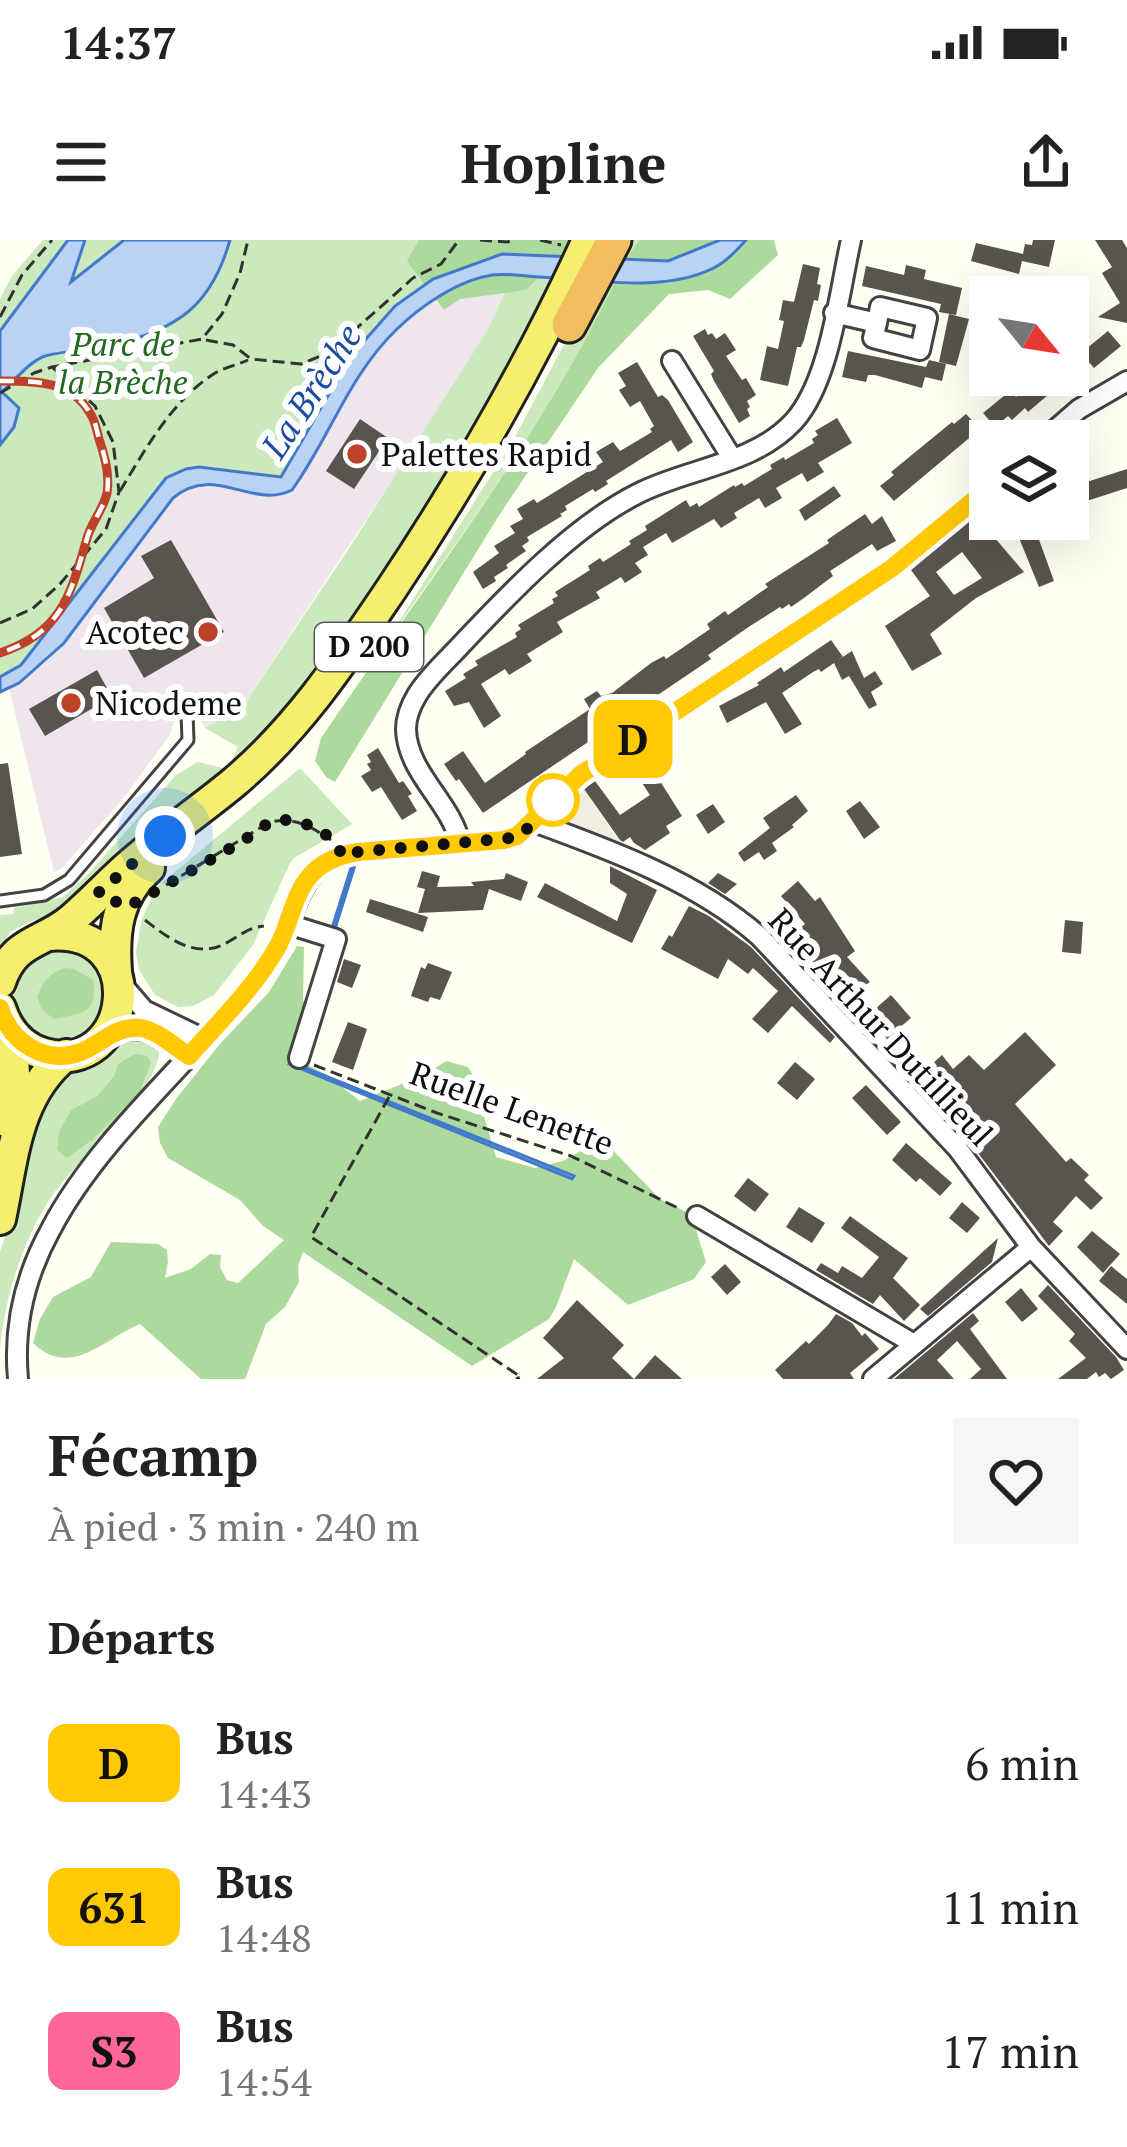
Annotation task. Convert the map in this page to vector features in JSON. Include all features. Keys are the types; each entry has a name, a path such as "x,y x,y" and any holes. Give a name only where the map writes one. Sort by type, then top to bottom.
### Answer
{"highway":[{"name":"D 200","path":"569,326 592,257"}],"main road":[{"name":"D 200","path":"48,935 244,774 316,697 448,501 592,257"},
{"name":"D 200","path":"124,906 141,875 264,774 335,695 505,441 569,326"},
{"path":"6,1020 26,1046 39,1052 66,1055 86,1050 103,1038 120,1001 115,935 124,906"},
{"path":"0,982 16,952 48,935 73,935 88,941 102,951 117,975"},
{"path":"0,1154 13,1086 6,1020"},
{"path":"0,1219 26,1106 42,1078 66,1055"}],"street":[{"path":"460,843 408,746 407,720 420,690 499,604 612,509 645,490 772,439 803,409 820,376 850,240"},
{"path":"834,313 877,323"},
{"path":"672,361 732,458"},
{"path":"1066,420 1127,381"},
{"path":"18,1379 16,1344 22,1299 50,1229 91,1169 258,977 278,945 278,925 310,875 342,856 511,838 524,832 580,775 892,568 969,504"},
{"name":"Rue Arthur Dutillieul","path":"534,822 627,857 751,928 958,1149 1031,1247 1127,1349"},
{"path":"278,925 336,939 299,1058"},
{"path":"117,975 144,1010 204,1040"},
{"path":"103,1038 142,1028 189,1056"},
{"path":"697,1216 914,1344"},
{"path":"873,1379 1031,1247"}],"lane":[{"path":"0,901 44,895 69,880 188,740 187,714"}],"path":[{"path":"0,317 22,275 52,240"},
{"path":"202,339 222,314 248,240"},
{"path":"0,623 32,609 60,584 106,529 119,493 150,442 181,403 213,374 250,359 301,364 330,352 413,278 441,264 459,240"},
{"path":"481,240 514,240"},
{"path":"540,240 592,257"},
{"path":"1,393 52,367 202,339 233,345 250,359"},
{"path":"52,367 95,406 113,442 119,493"},
{"path":"278,925 245,930 218,947 200,949 169,939 124,906 278,820 298,820 327,837 342,856"},
{"name":"Ruelle Lenette","path":"299,1058 436,1114 571,1156 697,1216"},
{"path":"391,1095 311,1238 521,1377 516,1379"}],"shaded area":[{"path":"505,293 442,405 241,709 205,728 198,714 176,714 171,733 126,795 54,872 9,688 64,643 184,489 212,484 274,496 292,490 353,382 398,327 436,299"},
{"path":"582,785 622,842 616,847 550,821"}],"green space":[{"name":"Parc de la Brèche","path":"43,240 572,240 565,256 513,253 433,279 395,306 351,356 281,477 199,467 166,478 21,665 0,677 0,299 12,276"},
{"path":"419,240 572,240 526,290 460,299 444,310 407,261"},
{"path":"619,240 639,240 546,408 387,641 514,439"},
{"path":"639,240 774,240 778,255 730,299 708,290 669,294 598,368 498,517 335,782 326,777 315,761 321,738 522,445"},
{"path":"513,276 558,278 454,472 287,718 69,910 10,932 0,950 0,915 63,897 176,775 197,762 228,769 238,747 205,728 241,709 487,331"},
{"path":"300,768 352,824 294,858 253,945 214,995 193,1006 178,1007 155,995 139,970 136,952 142,918 158,886"},
{"path":"297,946 304,947 303,1001 317,1013 306,1064 360,1101 446,1061 468,1067 479,1085 496,1157 535,1168 563,1161 602,1139 660,1199 691,1214 706,1262 694,1279 628,1305 574,1259 549,1319 472,1366 303,1252 299,1282 285,1307 266,1324 245,1379 201,1379 140,1324 74,1357 47,1353 33,1343 53,1297 91,1277 111,1242 158,1244 167,1250 165,1278 191,1269 210,1254 221,1255 220,1267 227,1280 238,1283 284,1240 263,1226 240,1200 168,1158 158,1127 219,1045 269,992"},
{"path":"52,947 91,956 109,984 97,1030 76,1043 36,1040 11,1008 10,992 23,962"},
{"path":"64,968 93,980 93,1000 86,1010 54,1019 42,1010 37,997 47,979"},
{"path":"145,1039 159,1052 155,1069 144,1088 130,1107 62,1183 40,1216 16,1271 0,1348 0,1252 37,1108 64,1074 111,1051 120,1040","holes":["151,1063 140,1092 71,1110 97,1096 114,1076"]},
{"path":"135,1054 147,1056 151,1063 140,1092 67,1158 57,1150 59,1132 71,1110 97,1096 118,1064"}],"water":[{"path":"68,240 85,240 71,282 124,240 230,240 213,282 173,323 111,346 45,356 28,367 2,392 19,408 14,427 0,445 0,331"},
{"path":"720,240 746,240 719,265 678,280 631,283 497,274 441,295 380,347 292,490 262,495 203,485 173,498 64,643 19,683 0,692 0,677 21,665 166,478 199,467 281,477 351,356 395,306 433,279 502,254 668,261"},
{"path":"355,865 293,1063 574,1176 572,1179 289,1064"}],"building":[{"path":"1033,240 1055,240 1049,267 1022,261 1019,274 971,261 976,243 1023,254 1025,244 1032,245"},
{"path":"1095,240 1122,240 1127,248 1127,323 1098,317 1120,303 1102,273 1112,267"},
{"path":"803,264 820,268 817,284 821,285 788,386 760,380 767,346 778,349 783,300 794,302"},
{"path":"906,265 926,270 924,279 962,288 956,315 939,312 941,304 862,286 866,266 904,275"},
{"path":"949,314 969,319 956,366 939,362"},
{"path":"705,329 716,339 725,333 736,350 726,356 756,395 747,401 750,416 739,423 693,336"},
{"path":"1108,331 1121,346 1094,368 1089,346"},
{"path":"848,351 926,367 929,360 946,364 942,381 925,377 922,388 875,375 868,375 866,382 842,377"},
{"path":"637,362 658,397 668,400 693,442 678,452 671,440 606,481 608,484 565,506 562,516 527,537 529,541 522,546 526,551 483,589 473,572 499,553 494,546 515,533 510,526 523,519 517,509 534,499 537,503 603,462 596,452 613,442 620,451 652,432 654,426 640,401 630,407 619,390 626,386 618,373"},
{"path":"1004,396 1047,396 1012,420 1008,416 989,420 983,413"},
{"path":"966,414 972,420 969,438 894,501 880,486 894,475 891,472"},
{"path":"837,418 852,443 818,463 824,472 807,482 802,473 776,488 782,498 765,508 759,498 734,513 737,518 721,528 714,519 672,543 666,533 643,547 648,555 635,563 642,572 625,583 621,577 596,592 600,598 557,622 563,632 527,654 532,661 509,675 505,669 481,684 501,716 484,728 469,702 454,706 445,691 466,678 463,674 478,665 475,661 517,637 518,625 554,603 555,592 590,570 588,566 631,544 647,530 645,526 686,500 690,507 697,503 699,507 734,485 744,486 772,469 770,465 814,443 815,431"},
{"name":"Palettes Rapid","path":"360,419 388,438 354,489 326,471"},
{"path":"1127,469 1127,488 1089,500 1089,481"},
{"path":"834,486 841,496 805,521 799,510"},
{"path":"865,514 872,524 882,516 896,541 877,551 872,544 830,571 833,576 804,598 750,626 708,655 711,659 483,813 444,764 463,751 485,783 590,709 584,699 597,691 601,696 612,693 651,663 666,659 710,629 707,624 725,611 728,615"},
{"path":"969,522 969,540 997,540 1024,572 976,598 930,634 942,654 912,671 885,626 930,596 911,570","holes":["962,552 982,578 954,595 936,572"]},
{"path":"171,540 224,632 144,678 104,608 154,578 141,556"},
{"path":"1020,540 1039,540 1054,581 1039,587"},
{"path":"831,640 843,657 852,651 864,678 875,671 883,684 871,692 877,705 869,709 849,676 842,680 834,663 782,693 802,724 785,734 766,702 727,723 719,706 781,667 784,672"},
{"name":"Nicodeme","path":"97,670 112,697 45,736 29,709"},
{"path":"378,748 399,783 403,781 412,794 408,796 417,811 402,820 381,787 372,792 361,776 371,770 367,755"},
{"path":"641,751 682,816 666,826 670,833 645,850 630,837 620,840 584,789 595,781 620,815 650,795 627,760"},
{"path":"8,763 22,854 0,857 0,764"},
{"path":"796,795 808,811 772,843 777,851 764,860 759,852 744,862 738,853 770,828 763,818"},
{"path":"860,801 880,827 864,839 846,811"},
{"path":"713,804 725,822 708,834 696,815"},
{"path":"610,866 657,890 632,943 537,897 545,883 617,921 627,894 610,883"},
{"path":"422,871 440,876 437,887 474,886 471,882 504,879 506,873 528,882 521,901 489,889 483,910 418,913 425,889 417,887"},
{"path":"718,873 737,884 725,894 708,883"},
{"path":"798,881 815,901 820,897 855,951 847,957 870,982 858,990 853,986 847,992 790,937 805,924 781,896"},
{"path":"370,899 428,917 423,932 366,912"},
{"path":"689,906 751,947 835,1037 830,1043 792,1006 768,1033 752,1019 778,991 753,968 748,974 728,959 718,979 661,949"},
{"path":"1065,920 1083,922 1081,954 1062,952"},
{"path":"344,959 361,965 352,988 337,982"},
{"path":"428,963 452,972 440,1000 430,997 428,1002 411,996 421,967 425,969"},
{"path":"891,995 911,1018 898,1029 903,1034 894,1043 922,1073 942,1055 953,1069 969,1055 984,1070 1025,1032 1056,1065 1015,1104 1066,1162 1071,1158 1089,1175 1084,1180 1103,1198 1091,1210 1076,1196 1053,1222 1063,1231 1049,1246 968,1140 880,1046 887,1039 867,1016"},
{"path":"348,1022 367,1029 353,1070 332,1062"},
{"path":"795,1062 815,1079 797,1100 777,1083"},
{"path":"866,1085 901,1122 887,1135 852,1098"},
{"path":"906,1143 952,1183 940,1196 892,1160"},
{"path":"748,1178 769,1194 755,1212 734,1196"},
{"path":"962,1202 980,1218 967,1233 949,1218"},
{"path":"799,1207 825,1223 812,1243 786,1227"},
{"path":"850,1216 908,1258 893,1278 920,1305 904,1321 880,1295 873,1304 816,1270 821,1263 838,1273 842,1266 862,1278 879,1257 841,1228"},
{"path":"1092,1231 1120,1254 1103,1273 1077,1247"},
{"path":"998,1238 992,1262 928,1316 920,1309"},
{"path":"725,1264 741,1282 727,1295 711,1277"},
{"path":"1111,1266 1127,1279 1127,1304 1099,1281"},
{"path":"1048,1285 1124,1370 1111,1379 1096,1372 1087,1379 1058,1379 1086,1358 1069,1341 1075,1334 1038,1296"},
{"path":"1021,1288 1038,1309 1022,1322 1005,1302"},
{"path":"577,1300 624,1345 612,1358 634,1379 537,1379 564,1358 543,1338"},
{"path":"973,1313 979,1321 970,1329 1007,1379 970,1379 981,1369 957,1341 937,1360 954,1379 894,1379"},
{"path":"836,1314 879,1349 850,1373 854,1379 783,1379 775,1370 806,1341 809,1344"},
{"path":"655,1355 682,1379 634,1379"}],"railway":[{"path":"0,381 62,388 82,402 95,422 108,479 106,498 62,607 38,634 0,653"}],"bus line":[{"name":"D","path":"0,1008 16,1037 46,1054 79,1052 135,1028 148,1030 189,1056 265,967 302,888 316,869 358,852 517,836 580,775 892,568 969,505"}],"place":[{"name":"Palettes Rapid","path":"357,454"},
{"name":"Acotec","path":"208,632"},
{"name":"Nicodeme","path":"71,703"}],"route":[{"path":"165,836 98,893 127,907 278,820 298,820 327,837 342,856 511,838 524,832 553,800"}],"water label":[{"name":"La Brèche","path":"311,391"}]}
